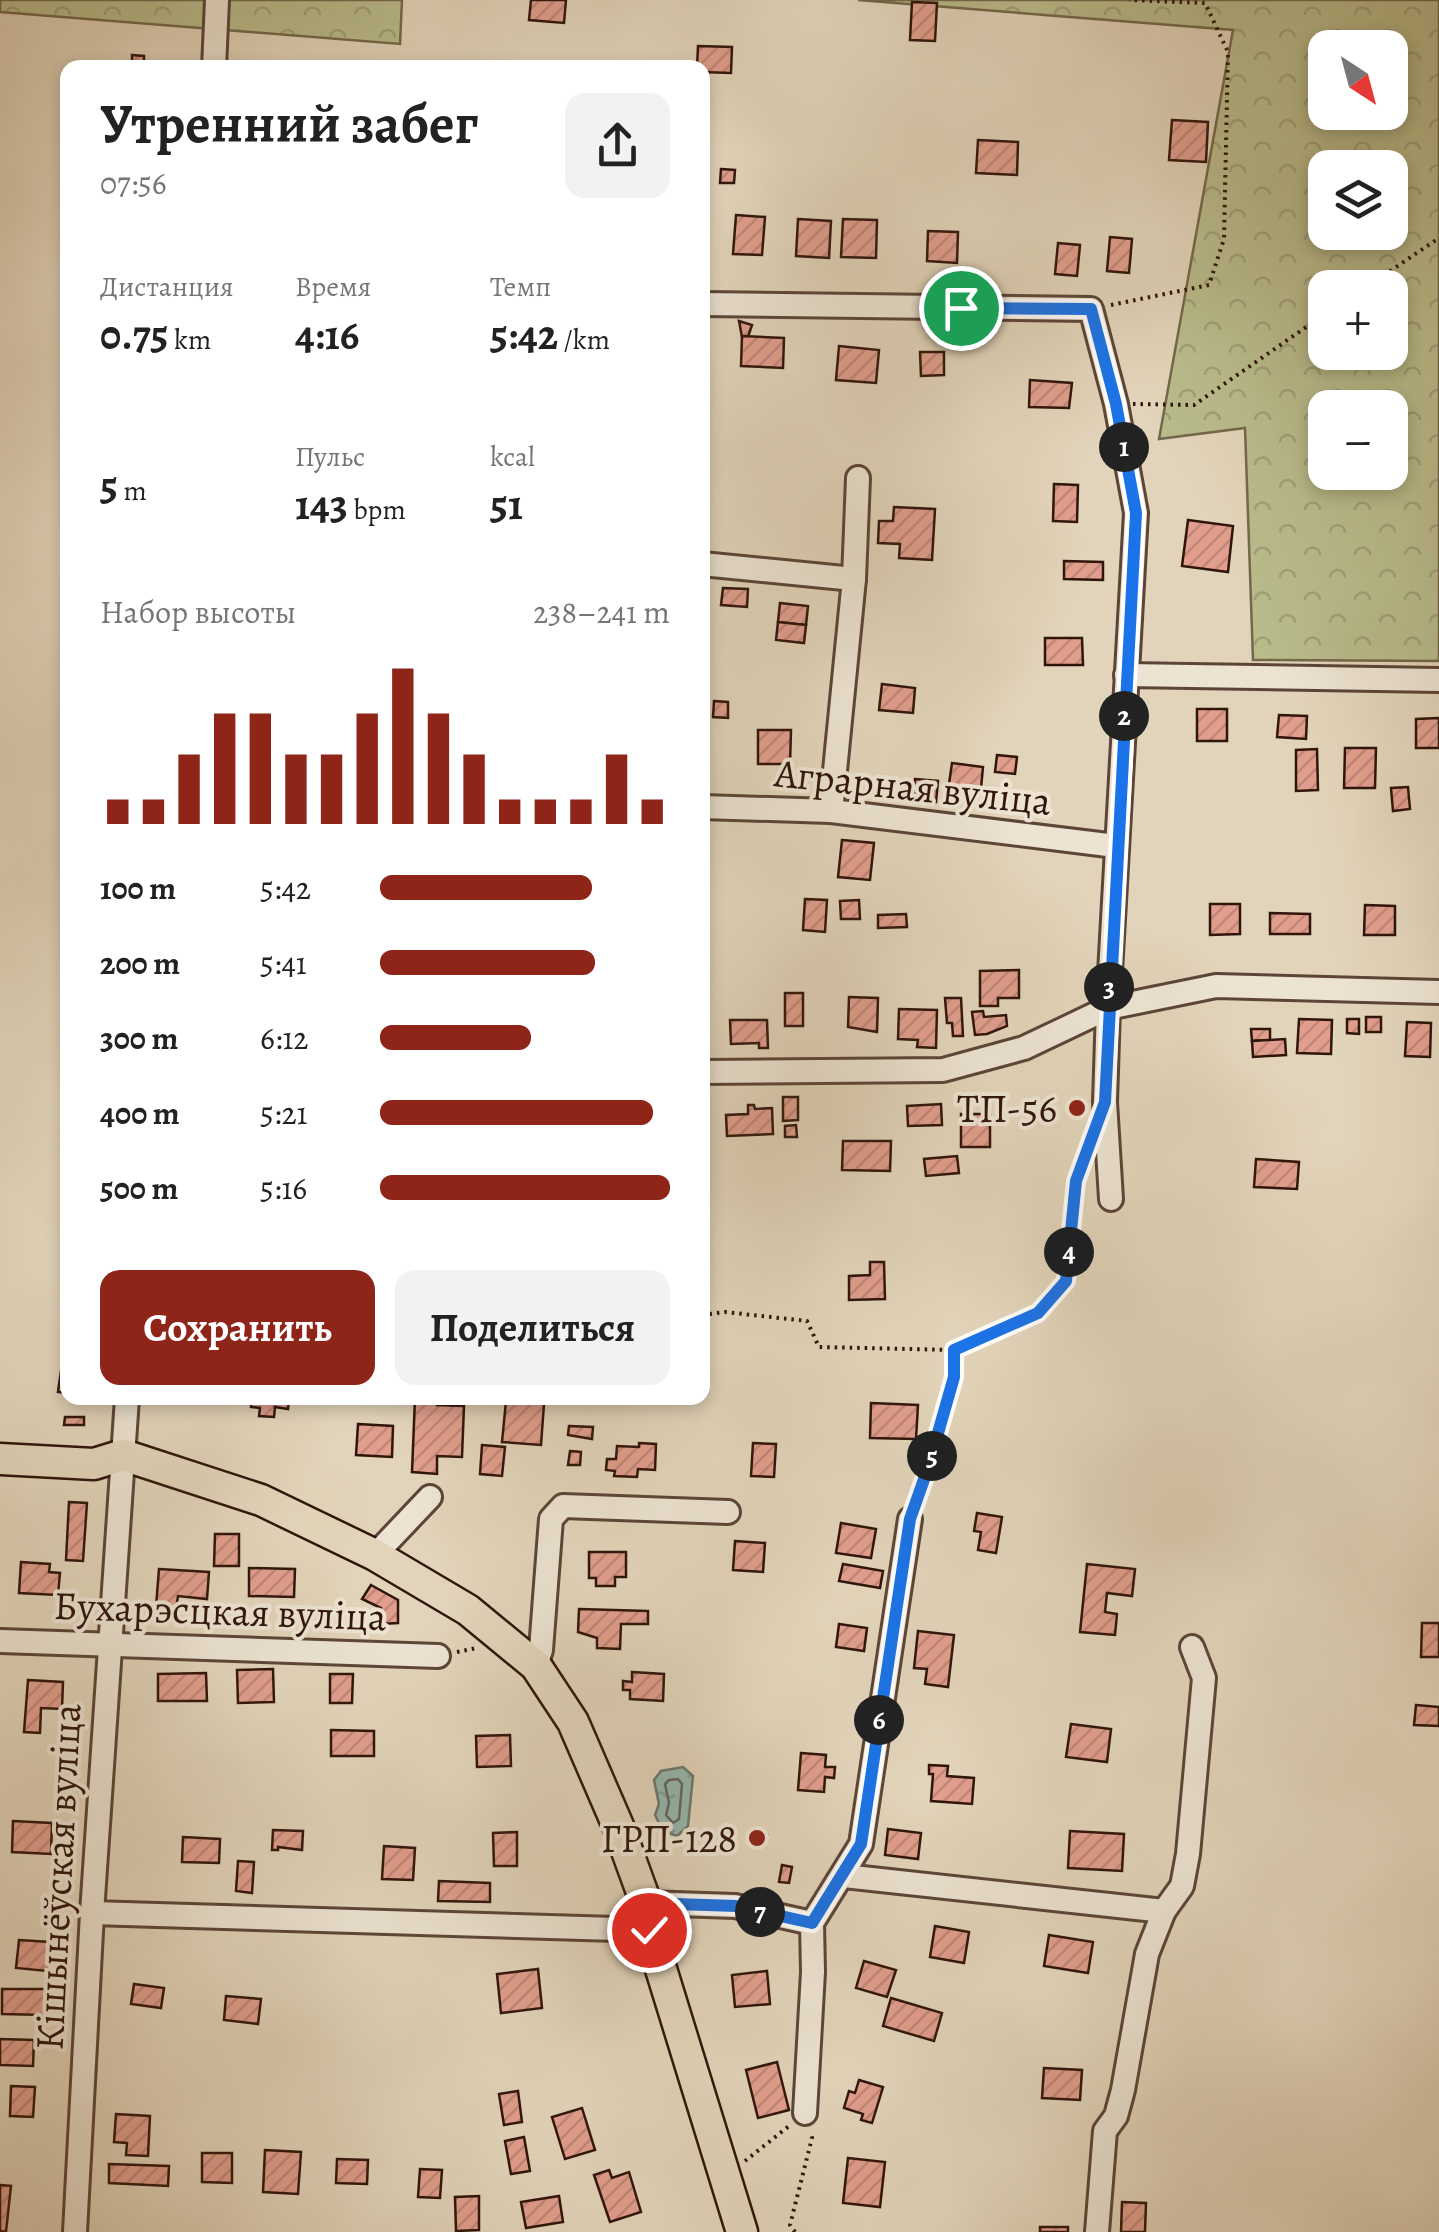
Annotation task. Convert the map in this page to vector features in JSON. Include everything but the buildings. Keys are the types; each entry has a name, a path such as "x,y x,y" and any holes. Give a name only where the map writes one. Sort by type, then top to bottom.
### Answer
{"main road":[{"path":"0,1459 94,1464 123,1455 261,1500 376,1555 468,1610 536,1666 573,1722 593,1764 647,1917 742,2232"}],"street":[{"path":"214,60 217,0"},
{"path":"710,304 1091,309 1116,404 1136,513 1108,1008 1105,1102 1111,1199"},
{"path":"831,810 854,578 858,478"},
{"path":"710,565 854,578"},
{"path":"1126,675 1439,680"},
{"name":"Аграрная вуліца","path":"710,807 831,810 1116,846"},
{"path":"710,1072 943,1070 1024,1048 1108,1008 1216,986 1439,992"},
{"name":"Кішынёўская вуліца","path":"75,2232 126,1405"},
{"path":"376,1555 430,1497"},
{"path":"536,1666 541,1650 550,1518 563,1506 728,1512"},
{"path":"804,2113 813,1972 812,1923 861,1844 910,1519"},
{"name":"Бухарэсцкая вуліца","path":"0,1642 438,1656"},
{"path":"1098,2232 1105,2131 1116,2116 1123,2090 1147,1954 1164,1911 1182,1886 1188,1854 1204,1678 1192,1647"},
{"path":"844,1876 1164,1911"},
{"path":"92,1914 647,1917 736,1906 812,1923"}],"path":[{"path":"1091,309 1210,284 1224,239 1228,52 1205,1 1130,0"},
{"path":"1391,270 1439,238"},
{"path":"1116,404 1194,405 1308,326"},
{"path":"710,1314 725,1312 807,1321 820,1347 954,1350 1038,1313 1066,1281 1076,1181 1088,1150"},
{"path":"910,1519 954,1377 954,1350"},
{"path":"438,1656 505,1643"},
{"path":"724,2178 804,2113 812,2138 790,2225 795,2232"}],"green space":[{"path":"0,0 402,0 400,44 0,12"},
{"path":"858,0 1439,0 1439,661 1253,660 1245,428 1159,439 1233,30"}],"water":[{"path":"683,1767 693,1776 688,1826 677,1836 663,1831 655,1815 659,1804 654,1780 661,1771"}],"place":[{"name":"ТП-56","path":"1077,1108"},
{"name":"ГРП-128","path":"757,1838"}],"route":[{"path":"649,1930 646,1903 736,1906 812,1923 844,1876 861,1844 910,1519 954,1377 954,1350 1038,1313 1066,1281 1076,1181 1105,1102 1136,513 1116,404 1091,309 961,308"}]}
